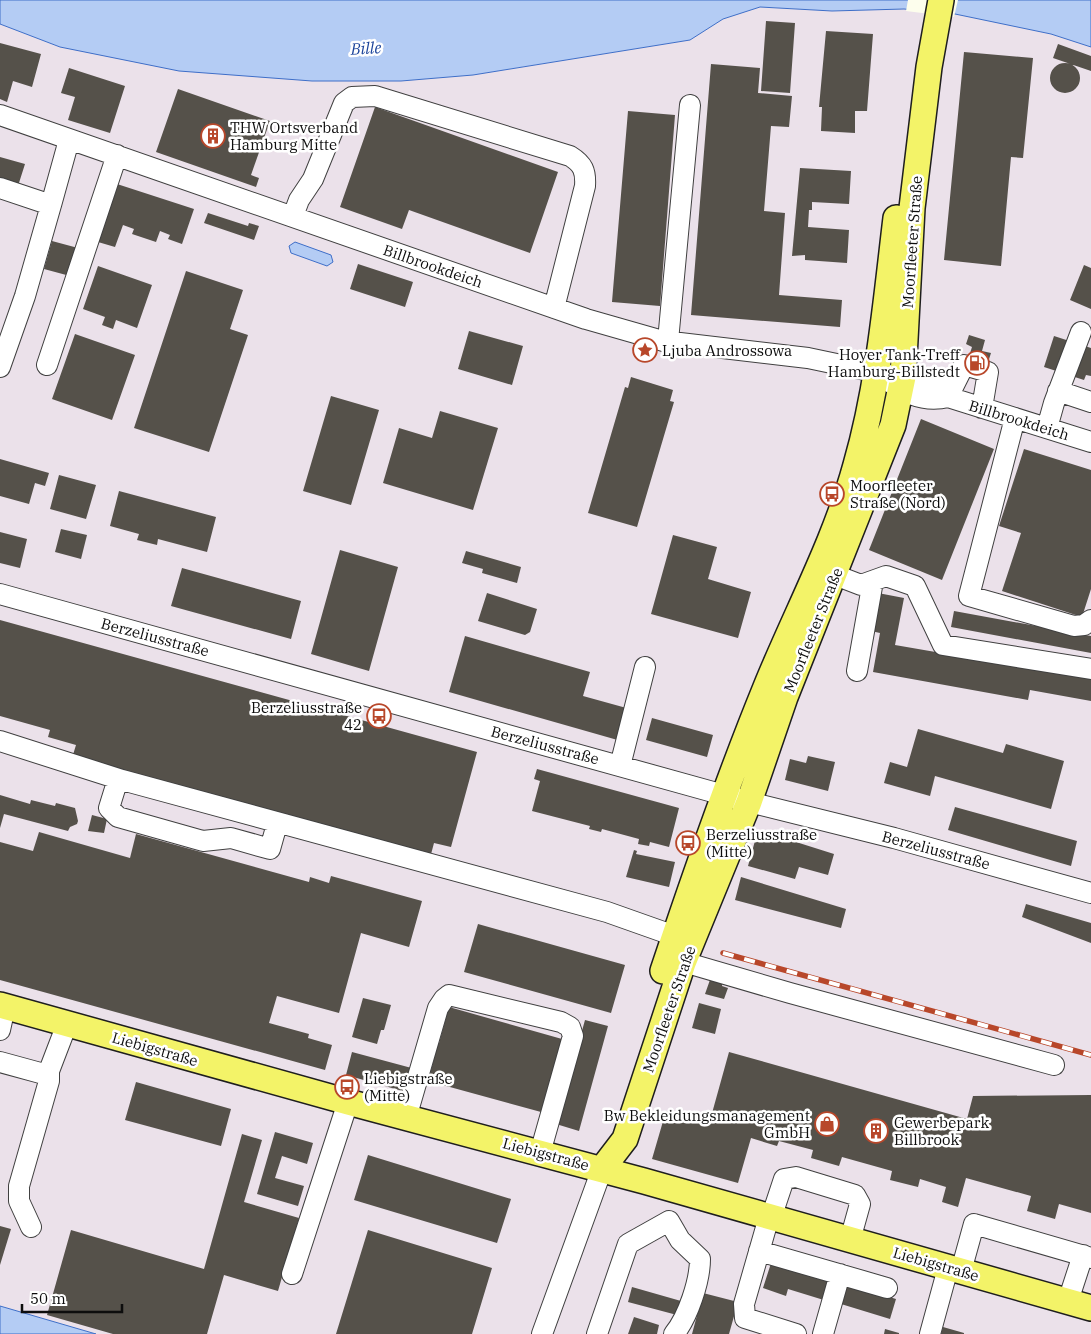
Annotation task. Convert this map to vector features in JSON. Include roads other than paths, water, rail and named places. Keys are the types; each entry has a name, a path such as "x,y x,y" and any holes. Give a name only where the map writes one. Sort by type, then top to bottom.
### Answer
{"main road":[{"path":"922,67 931,10"},
{"name":"Moorfleeter Straße","path":"602,1169 625,1139 724,794 766,685 845,500 856,466 877,372 922,67"},
{"name":"Moorfleeter Straße","path":"680,950 749,802 785,697 835,576 893,425 902,384 922,67"},
{"name":"Liebigstraße","path":"2,1014 66,1024 406,1118 678,1190 770,1218 1079,1305"}],"street":[{"path":"292,216 299,200 313,179 344,103 352,97 375,96 394,100 570,156 584,167 586,175 585,186 554,308"},
{"path":"668,341 690,105"},
{"name":"Billbrookdeich","path":"0,115 554,308 635,334 668,341 808,358 877,372 902,384 940,386 948,397 1091,442"},
{"path":"0,367 6,333 25,296 69,140"},
{"path":"47,365 117,155"},
{"path":"0,188 51,205"},
{"path":"1047,428 1058,391 1081,332"},
{"path":"948,397 964,365 988,372 982,408"},
{"path":"1058,391 1091,402"},
{"path":"1015,418 969,596 1074,626 1084,625 1091,620"},
{"path":"835,576 861,585 886,576 915,586 943,645 1091,669"},
{"path":"857,671 873,581"},
{"name":"Berzeliusstraße","path":"0,594 749,802 894,838 1091,893"},
{"path":"620,766 644,667"},
{"path":"0,740 118,778 277,824 588,907 680,950 1054,1065"},
{"path":"118,778 109,808 118,817 203,842 231,838 270,849 277,824"},
{"path":"406,1118 438,1008 449,995 561,1022 570,1027 573,1036 540,1153"},
{"path":"31,1227 19,1201 19,1186 49,1081 49,1071 66,1024"},
{"path":"0,1062 44,1074 49,1071"},
{"path":"292,1274 348,1102"},
{"name":"Moorfleeter Straße","path":"542,1334 602,1169"},
{"path":"796,1334 745,1318 744,1304 758,1251 784,1179 796,1177 855,1195 860,1204 850,1240"},
{"path":"597,1334 628,1244 669,1221 678,1190"},
{"path":"669,1221 680,1240 700,1259 691,1301 685,1318 674,1334"},
{"path":"930,1334 954,1269 974,1224 1087,1256 1079,1305"},
{"path":"758,1251 887,1288"},
{"path":"823,1334 840,1274"}],"water":[{"name":"Bille","path":"0,0 1091,0 1091,47 1051,34 955,14 904,9 832,11 760,7 723,19 690,40 473,75 401,81 312,81 179,71 60,47 0,24"},
{"path":"295,242 331,255 333,262 327,266 291,253 289,246"},
{"path":"0,1306 96,1334 0,1334"}],"railway":[{"path":"723,953 1091,1055"}],"place":[{"name":"THW Ortsverband Hamburg Mitte","path":"213,136"},
{"name":"Ljuba Androssowa","path":"645,350"},
{"name":"Hoyer Tank-Treff Hamburg-Billstedt","path":"977,363"},
{"name":"Moorfleeter Straße (Nord)","path":"832,494"},
{"name":"Berzeliusstraße 42","path":"379,716"},
{"name":"Berzeliusstraße (Mitte)","path":"688,843"},
{"name":"Liebigstraße (Mitte)","path":"347,1087"},
{"name":"Bw Bekleidungsmanagement GmbH","path":"827,1124"},
{"name":"Gewerbepark Billbrook","path":"876,1131"}]}
